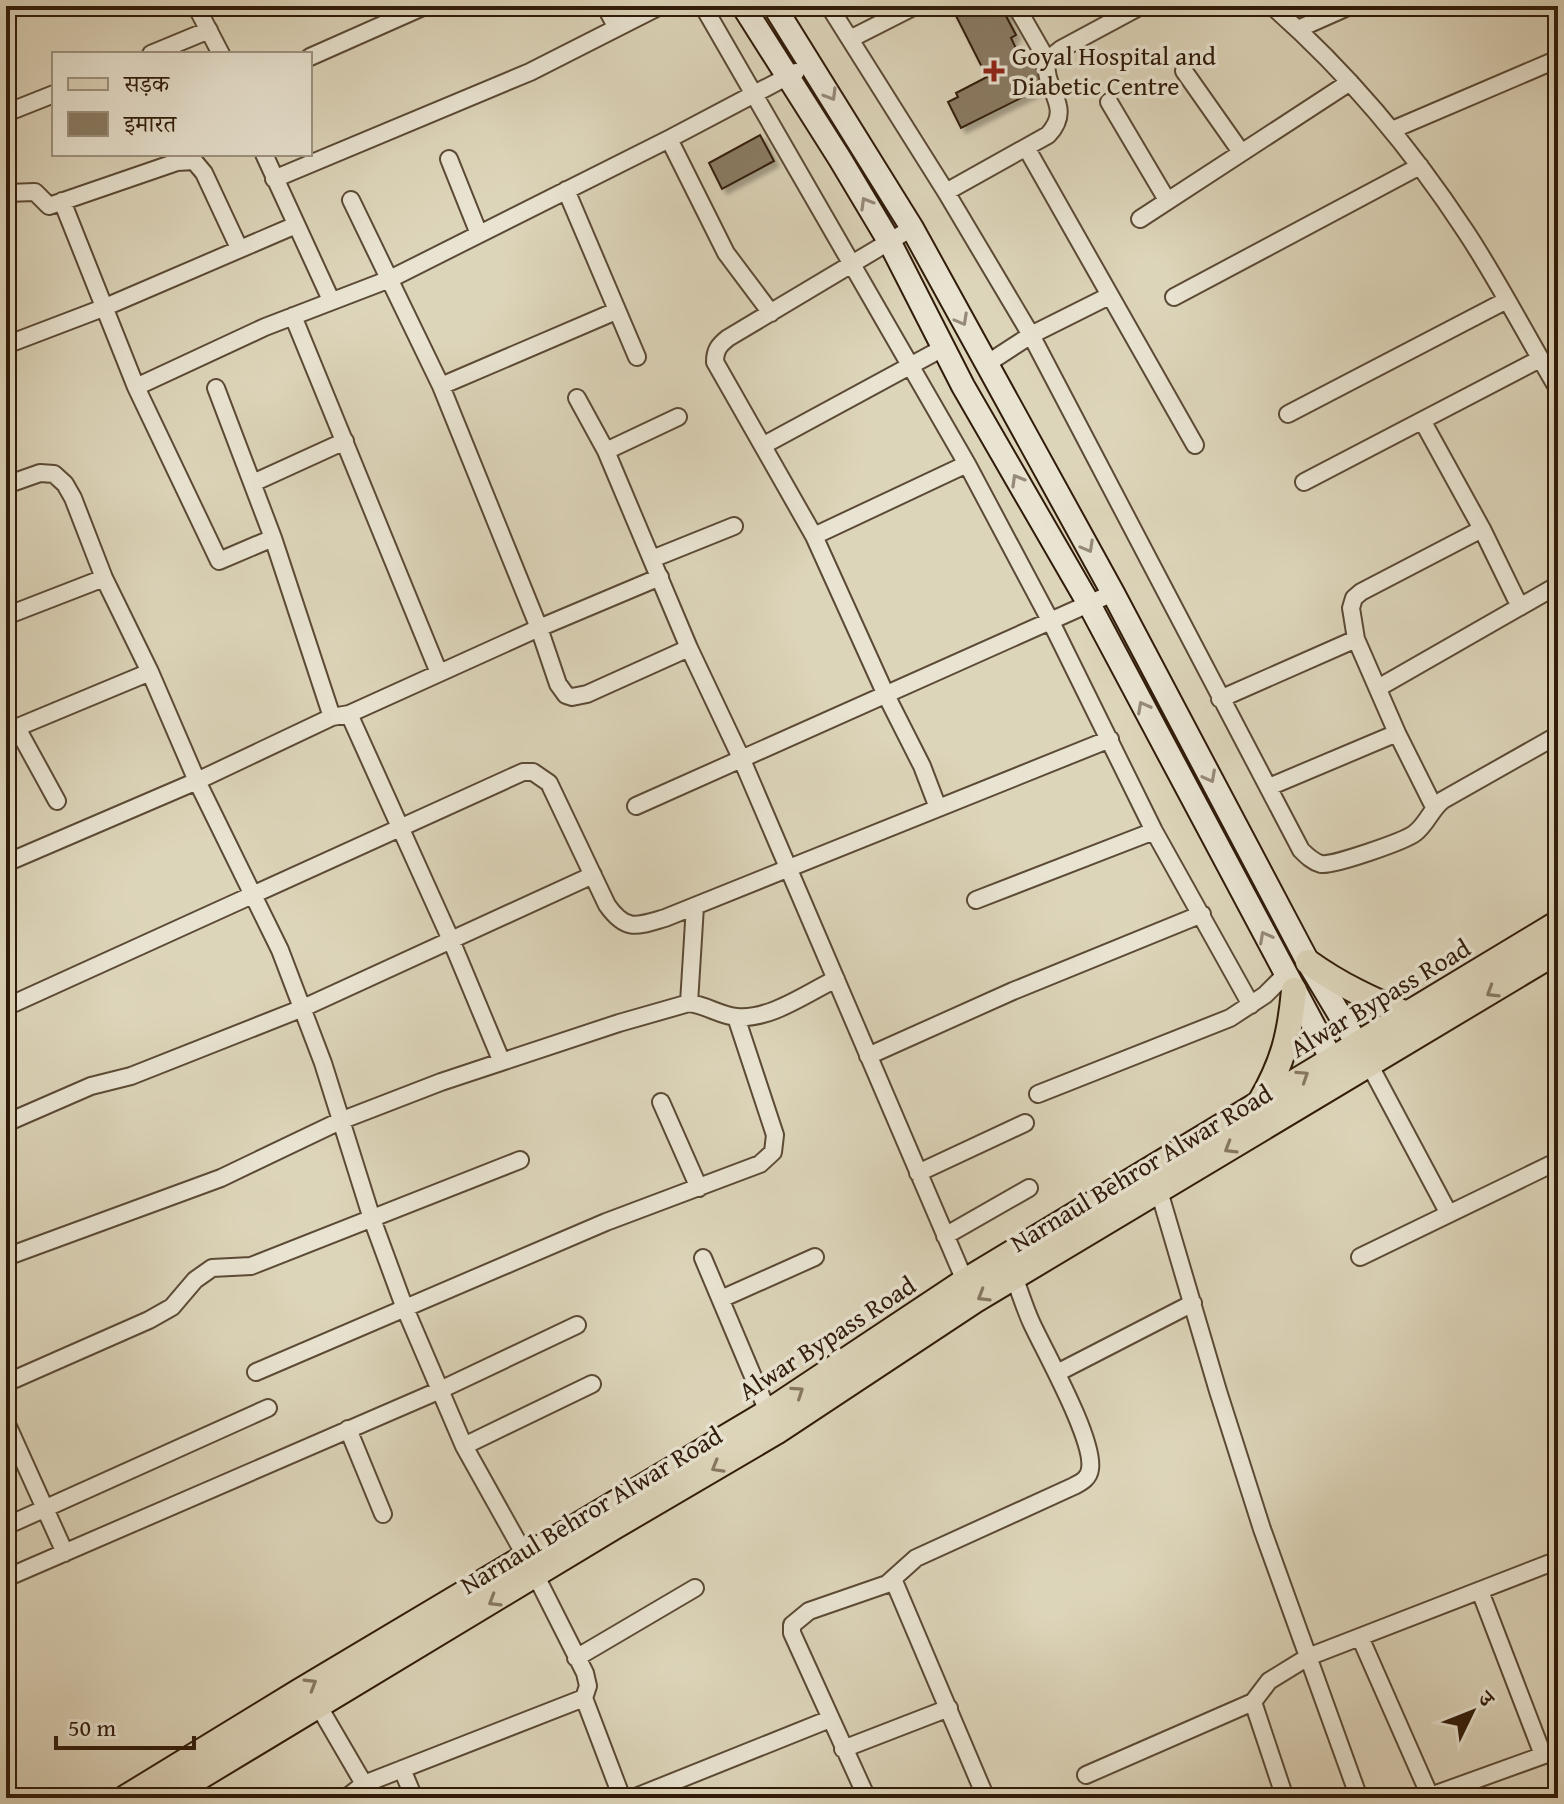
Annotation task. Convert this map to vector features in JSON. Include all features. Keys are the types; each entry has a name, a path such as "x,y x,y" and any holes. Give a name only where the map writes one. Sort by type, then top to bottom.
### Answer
{"main road":[{"path":"743,6 889,241 943,348 1089,604 1336,1069"},
{"path":"774,6 912,228 1113,593 1308,962 1363,1054"},
{"name":"Alwar Bypass Road","path":"1363,1054 1409,1015 1558,923"},
{"name":"Alwar Bypass Road","path":"1363,1054 1558,951"},
{"path":"1308,962 1335,982 1409,1015"},
{"path":"1259,1104 1282,1061 1291,1029 1289,982"},
{"name":"Narnaul Behror Alwar Road","path":"165,1798 318,1705 531,1567 776,1432 1014,1277 1159,1191 1336,1069 1363,1054"},
{"name":"Alwar Bypass Road","path":"125,1798 313,1683 531,1567 965,1281 1259,1104 1336,1069"}],"street":[{"path":"196,6 220,52"},
{"path":"312,56 425,6"},
{"path":"605,6 617,28"},
{"path":"274,179 530,72 660,6"},
{"path":"703,6 967,464 1051,622 1154,831 1251,1005"},
{"path":"829,6 1031,335 1301,850 1310,859 1327,864 1408,838 1424,824 1434,807 1454,792 1558,735"},
{"path":"850,39 915,6"},
{"path":"1016,6 1047,60"},
{"path":"946,192 1048,135 1057,125 1060,115 1045,69 1047,60 1061,49 1141,6"},
{"path":"1272,6 1350,82 1420,166 1466,232 1558,389"},
{"path":"1298,29 1350,6"},
{"path":"156,52 209,30"},
{"path":"1392,130 1558,59"},
{"path":"136,387 293,316 390,279 812,64"},
{"path":"1184,71 1241,152"},
{"path":"1140,219 1350,82"},
{"path":"6,113 52,95"},
{"path":"1109,102 1167,200"},
{"path":"669,139 726,253 771,313"},
{"path":"1027,149 1195,445"},
{"path":"265,156 331,300"},
{"path":"449,159 479,234"},
{"path":"6,193 35,192 49,206 177,162 194,161 204,173 239,248"},
{"path":"1174,297 1420,166"},
{"path":"566,190 637,357"},
{"path":"351,200 441,386 539,628 558,684 566,695 572,697 606,687 689,648"},
{"path":"62,201 136,387 219,561 273,538"},
{"path":"6,345 103,308 296,225"},
{"path":"912,228 728,338 715,353 719,372 814,536 886,695 922,766 938,808"},
{"path":"985,365 1031,335 1109,296"},
{"path":"1288,414 1507,300"},
{"path":"441,386 616,311"},
{"path":"293,316 439,673"},
{"path":"764,445 943,348"},
{"path":"1304,482 1540,359"},
{"path":"216,388 340,716 399,827 501,1060"},
{"path":"577,398 606,451 689,648 742,760 786,869 965,1281"},
{"path":"606,451 678,417"},
{"path":"1423,422 1482,529 1520,607"},
{"path":"253,483 345,441"},
{"path":"814,536 967,464"},
{"path":"6,485 40,473 54,474 65,484 73,498 104,578 150,672 197,781 253,893 303,1008 372,1219 438,1391 585,1673 588,1686 584,1698 622,1798"},
{"path":"652,559 734,526"},
{"path":"1434,807 1356,639 1351,618 1354,598 1482,529"},
{"path":"6,863 660,577"},
{"path":"6,616 104,578"},
{"path":"1378,688 1558,585"},
{"path":"636,806 1113,593"},
{"path":"1220,699 1356,639"},
{"path":"57,801 11,730 150,672"},
{"path":"1269,787 1397,733"},
{"path":"6,1007 523,772 533,772 549,783 607,905 615,916 634,926 695,906 1110,739"},
{"path":"976,900 1154,831"},
{"path":"6,1123 91,1086 131,1076 303,1008 593,875"},
{"path":"689,1003 695,906"},
{"path":"868,1056 1013,991 1202,914"},
{"path":"6,1257 221,1178 340,1121 501,1060 689,1003 706,1005 736,1017 754,1016 836,979"},
{"path":"1038,1094 1209,1026 1251,1005 1274,987 1289,982"},
{"path":"256,1372 404,1306 512,1264 641,1208 760,1164 768,1158 775,1145 768,1109 736,1017"},
{"path":"1363,1054 1449,1214"},
{"path":"661,1102 699,1188"},
{"path":"918,1173 1025,1123"},
{"path":"6,1383 149,1320 172,1307 195,1280 212,1268 251,1266 520,1160"},
{"path":"1360,1257 1558,1161"},
{"path":"945,1236 1029,1188"},
{"path":"1159,1191 1258,1514 1359,1798"},
{"path":"721,1299 815,1257"},
{"path":"703,1258 768,1412"},
{"path":"867,1798 792,1633 792,1625 809,1611 878,1588 916,1558 1084,1480 1090,1472 1090,1459 1057,1373 1032,1324 1014,1277"},
{"path":"1057,1373 1193,1303"},
{"path":"6,1578 438,1391 577,1325"},
{"path":"464,1446 592,1384"},
{"path":"6,1526 268,1408"},
{"path":"6,1422 65,1553"},
{"path":"348,1429 383,1514"},
{"path":"1086,1775 1253,1702 1269,1681 1308,1657 1558,1560"},
{"path":"893,1579 986,1798"},
{"path":"576,1658 695,1588"},
{"path":"1360,1637 1427,1797 1550,1752 1480,1591"},
{"path":"346,1798 364,1784 584,1698"},
{"path":"1253,1702 1278,1796"},
{"path":"318,1705 364,1784"},
{"path":"843,1749 949,1708"},
{"path":"633,1798 830,1719"},
{"path":"402,1769 414,1798"}],"building":[{"path":"951,6 1008,6 1012,14 1006,16 1016,35 1011,38 1024,65 1032,60 1045,86 961,128 948,102 958,97 956,93 987,77"},
{"path":"760,135 774,161 722,189 709,163"}],"place":[{"name":"Goyal Hospital and Diabetic Centre","path":"994,71"}]}
